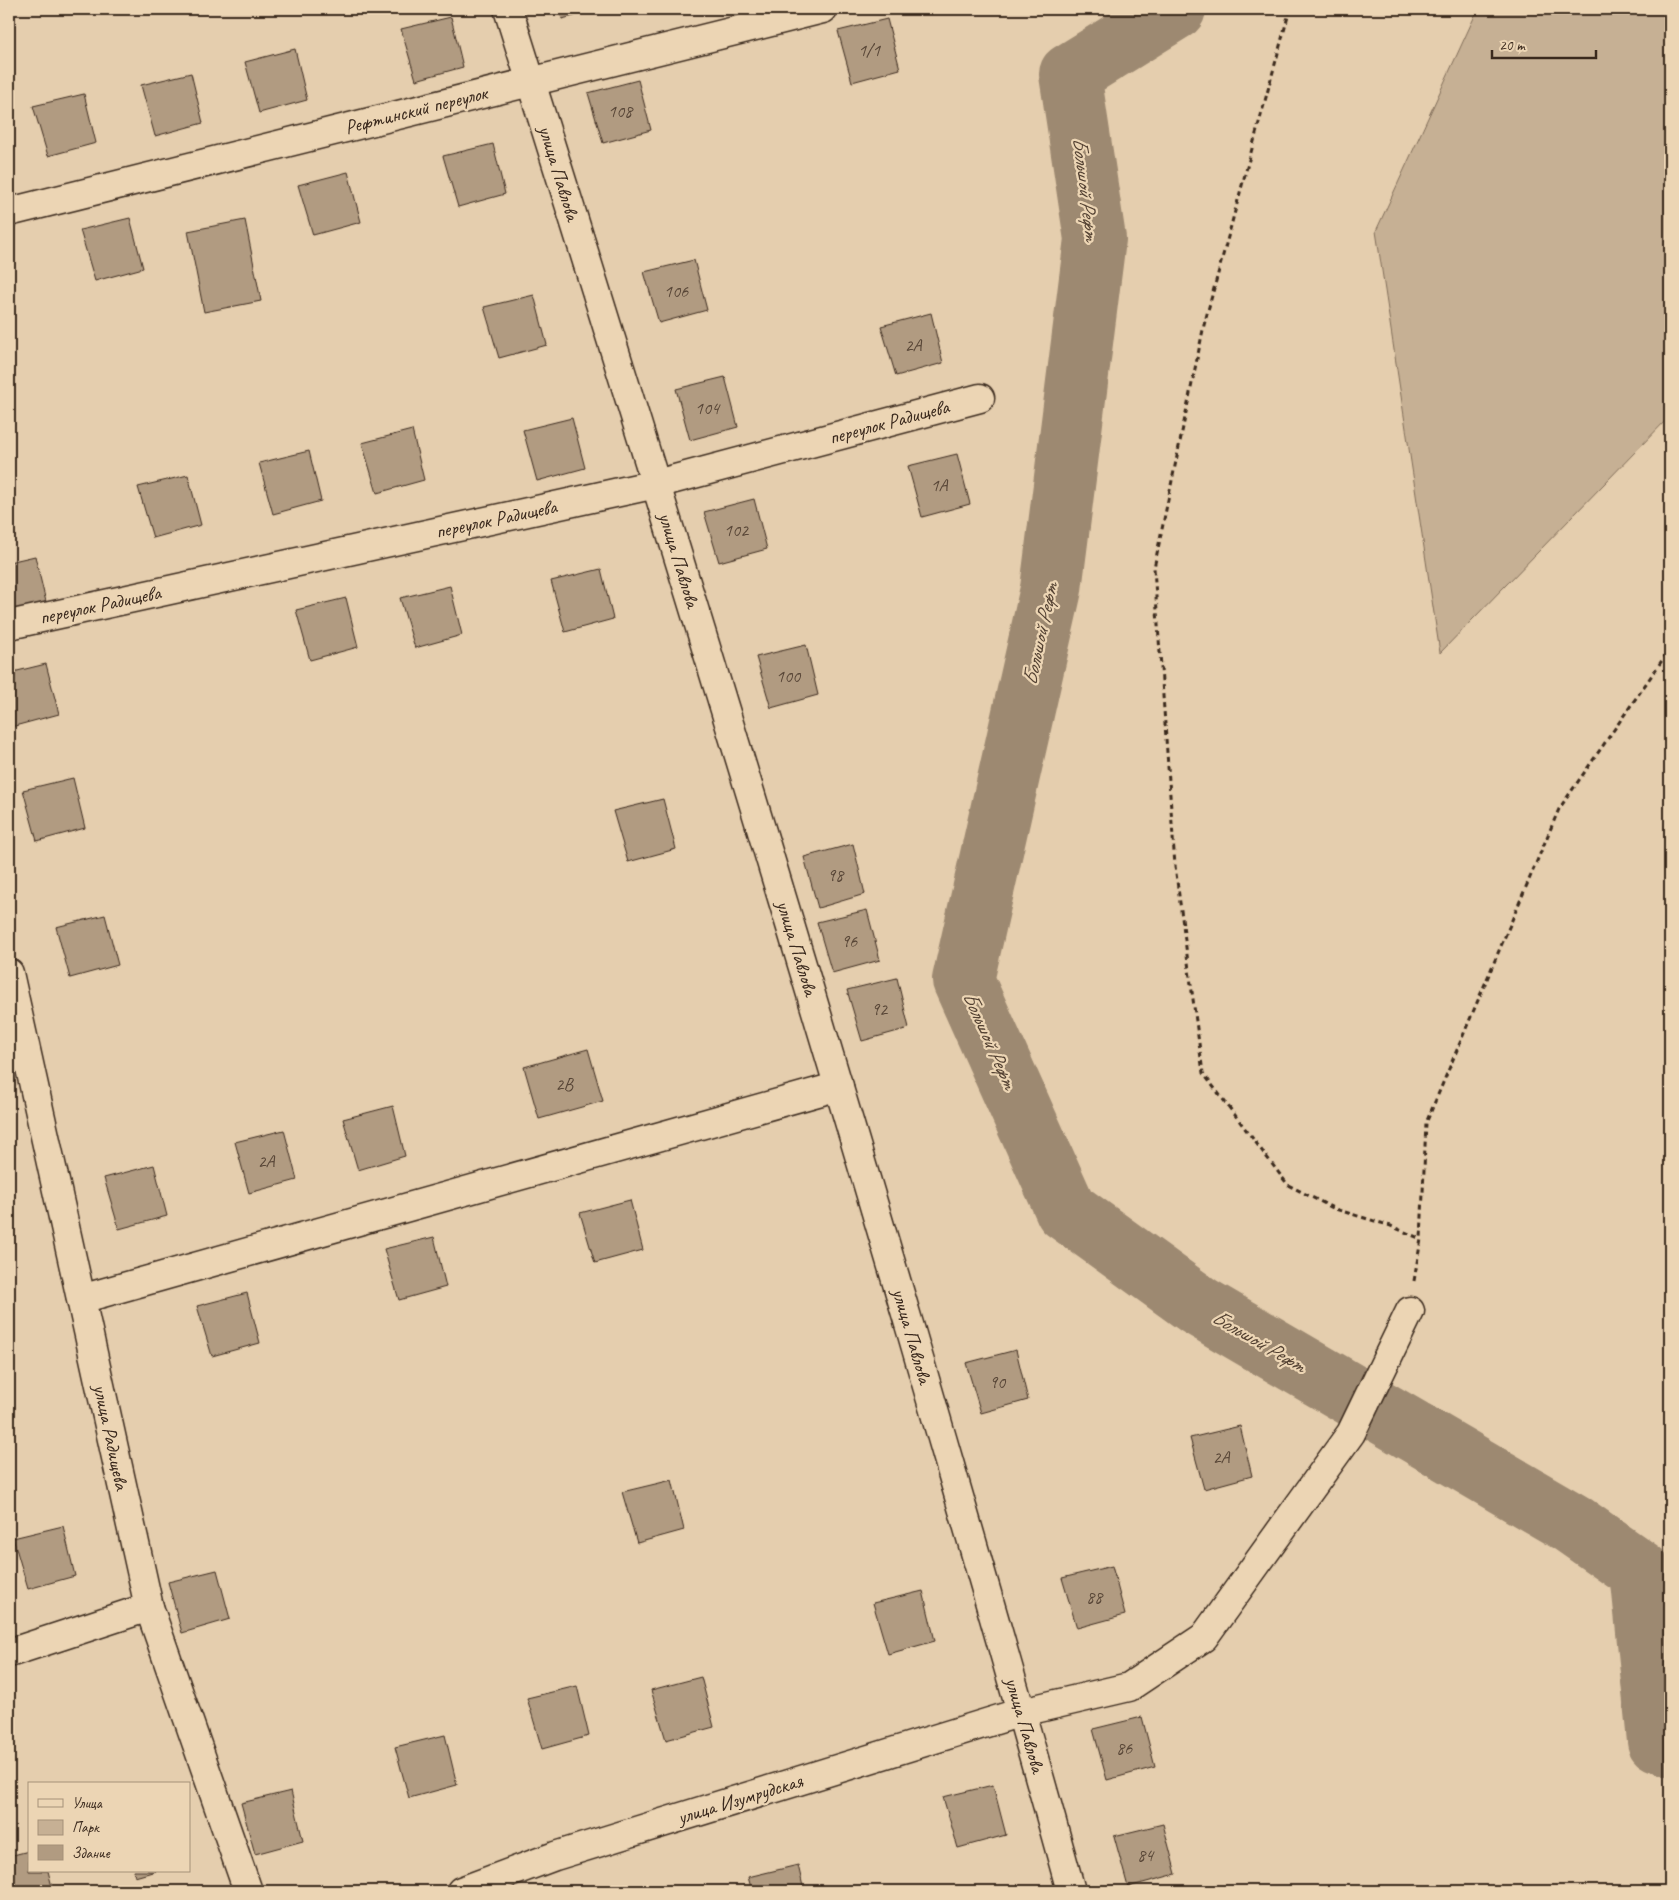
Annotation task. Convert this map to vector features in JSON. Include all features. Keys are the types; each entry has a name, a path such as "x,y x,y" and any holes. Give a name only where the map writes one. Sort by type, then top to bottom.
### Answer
{"street":[{"name":"улица Павлова","path":"508,9 656,484 839,1086 1022,1712 1071,1891"},
{"name":"Рефтинский переулок","path":"9,212 823,9"},
{"name":"переулок Радищева","path":"9,625 656,484 980,398"},
{"name":"улица Радищева","path":"9,973 19,1069 81,1299 149,1607 248,1891"},
{"path":"81,1299 839,1086"},
{"name":"улица Изумрудская","path":"461,1891 555,1856 1022,1712 1130,1687 1204,1638 1351,1434 1410,1311"},
{"path":"9,1653 149,1607"}],"path":[{"path":"1290,9 1204,325 1154,568 1175,866 1204,1073 1288,1185 1335,1209 1391,1226 1421,1239"},
{"path":"1410,1311 1421,1239 1426,1123 1559,809 1670,650"}],"green space":[{"path":"1478,9 1670,9 1670,416 1440,653 1376,231"}],"building":[{"path":"559,9 601,9 562,19"},
{"path":"451,17 463,67 416,80 401,29"},
{"path":"887,19 900,69 852,82 838,31"},
{"path":"295,49 307,100 259,113 245,62"},
{"path":"191,73 203,123 155,136 141,85"},
{"path":"638,80 651,130 603,143 588,93"},
{"path":"84,94 96,143 48,156 33,106"},
{"path":"493,144 505,194 458,207 443,156"},
{"path":"348,172 361,222 313,235 298,185"},
{"path":"130,218 143,268 95,281 80,230"},
{"path":"245,220 261,301 204,312 188,231"},
{"path":"694,260 707,310 659,323 644,272"},
{"path":"534,295 547,345 499,358 484,307"},
{"path":"931,313 943,363 896,376 881,326"},
{"path":"725,377 738,427 690,440 676,389"},
{"path":"572,418 585,468 537,481 523,430"},
{"path":"412,430 424,480 377,493 362,443"},
{"path":"309,451 321,501 273,514 259,463"},
{"path":"957,454 970,504 922,517 908,466"},
{"path":"188,475 201,525 153,538 138,487"},
{"path":"754,499 767,549 719,562 704,512"},
{"path":"35,556 47,606 9,616 9,562"},
{"path":"601,569 613,619 565,632 551,581"},
{"path":"450,586 462,635 415,648 400,598"},
{"path":"346,598 358,647 310,660 296,610"},
{"path":"806,645 818,695 771,708 756,657"},
{"path":"46,664 59,714 11,727 9,719 9,673"},
{"path":"73,778 85,828 37,841 23,790"},
{"path":"663,799 676,849 628,862 613,811"},
{"path":"853,844 865,894 818,908 804,857"},
{"path":"867,910 880,960 832,973 817,922"},
{"path":"105,915 118,965 70,978 56,927"},
{"path":"897,978 909,1028 862,1041 847,990"},
{"path":"588,1049 603,1101 539,1119 524,1067"},
{"path":"393,1106 405,1156 358,1170 343,1119"},
{"path":"284,1130 297,1180 249,1193 235,1142"},
{"path":"154,1165 167,1216 119,1229 104,1178"},
{"path":"630,1200 643,1250 595,1263 580,1213"},
{"path":"434,1237 446,1287 399,1300 384,1249"},
{"path":"247,1293 260,1343 212,1356 197,1306"},
{"path":"1016,1350 1028,1400 981,1413 966,1363"},
{"path":"1240,1426 1252,1476 1204,1489 1190,1438"},
{"path":"672,1480 684,1530 637,1543 622,1492"},
{"path":"63,1526 75,1576 28,1589 13,1538"},
{"path":"1112,1566 1125,1615 1077,1628 1062,1578"},
{"path":"217,1570 230,1619 182,1633 168,1582"},
{"path":"923,1591 935,1641 888,1654 873,1603"},
{"path":"701,1677 714,1727 666,1740 651,1690"},
{"path":"577,1686 589,1736 542,1749 527,1698"},
{"path":"1142,1717 1155,1767 1107,1780 1093,1729"},
{"path":"445,1735 457,1785 409,1798 395,1747"},
{"path":"993,1785 1006,1835 958,1848 943,1797"},
{"path":"291,1791 303,1841 255,1854 241,1803"},
{"path":"1163,1824 1176,1874 1128,1887 1114,1836"},
{"path":"28,1851 28,1872 48,1872 53,1891 9,1891 9,1856"},
{"path":"798,1865 804,1891 752,1891 748,1877"},
{"path":"134,1872 152,1872 135,1877"}],"waterway":[{"name":"Большой Рефт","path":"1175,9 1070,74 1095,239 1051,589 963,980 1066,1210 1199,1306 1571,1523 1641,1572 1658,1741 1670,1745"}]}
